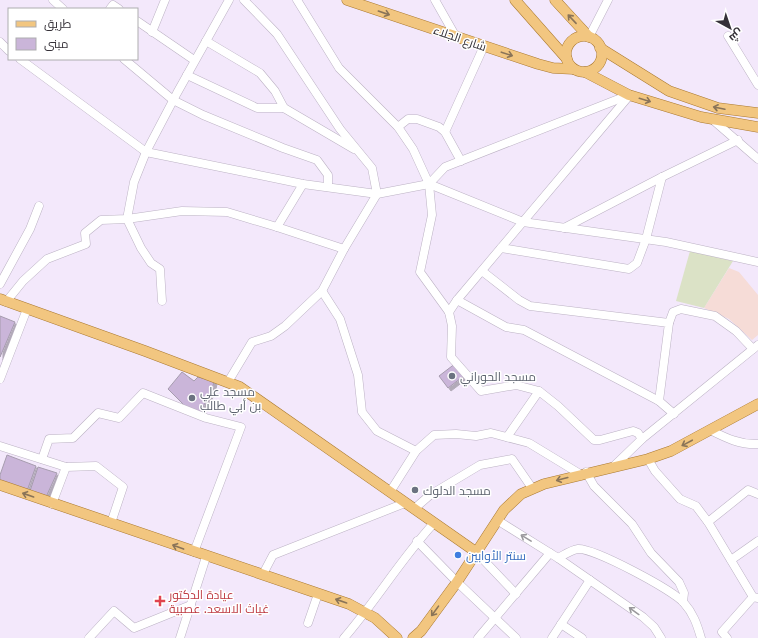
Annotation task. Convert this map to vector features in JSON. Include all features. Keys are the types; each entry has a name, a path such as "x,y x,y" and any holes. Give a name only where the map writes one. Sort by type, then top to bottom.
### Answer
{"main road":[{"name":"شارع الجلاء","path":"347,0 553,68 573,68"},
{"path":"515,0 567,59 573,68 585,72 630,95 713,120 758,127"},
{"path":"555,0 589,37 598,43 601,53 599,64 590,71 585,72"},
{"path":"567,59 567,48 574,40 578,37 589,37"},
{"path":"600,48 669,91 718,108 758,113"},
{"path":"3,300 228,382 250,394 476,552"},
{"path":"412,638 419,635 457,582 497,520 512,502 532,488 583,473 648,459 671,451 758,404"},
{"path":"0,486 111,522 206,557 263,574 367,612 397,638"}],"street":[{"path":"152,32 165,0"},
{"path":"162,301 160,269 151,263 141,248 126,219 134,182 146,152 173,100 194,60 229,0"},
{"path":"228,382 252,342 271,336 285,326 322,291 344,249 377,194 372,168 340,129 277,34 244,0"},
{"path":"297,0 339,68 398,127 413,149 429,184 432,216 420,272 449,312 452,326 451,356 480,391 516,385 539,391 558,406 594,440 600,440 633,431 638,433 642,439"},
{"path":"435,0 456,37"},
{"path":"589,37 608,0"},
{"path":"138,22 194,60"},
{"path":"728,36 758,85"},
{"path":"206,41 260,73 275,91 284,108"},
{"path":"0,42 8,50"},
{"path":"445,132 484,46"},
{"path":"21,60 146,152 303,184 377,194 429,184 523,222 646,240 758,262"},
{"path":"125,60 173,100 202,115 282,148 317,160 328,175 328,187"},
{"path":"187,75 257,108 284,108 362,154"},
{"path":"429,184 445,167 630,95"},
{"path":"449,312 457,300 630,95"},
{"path":"398,127 408,119 417,119 429,123 445,132 462,161"},
{"path":"713,120 738,140 758,159"},
{"path":"564,228 662,177 738,140"},
{"path":"501,248 629,269 637,263 646,240 662,177"},
{"path":"278,227 303,184"},
{"path":"0,284 30,229 39,206"},
{"path":"3,300 23,280 48,259 86,244 85,233 102,220 126,219 182,211 227,212 344,249"},
{"path":"482,271 519,300 530,306 668,323"},
{"path":"322,291 340,319 358,374 362,412 377,431 416,451"},
{"path":"457,300 506,327 524,330 659,401 674,414"},
{"path":"0,379 27,309"},
{"path":"614,466 642,439 756,347 715,316 681,309 673,312 668,323 659,401"},
{"path":"507,438 539,391"},
{"path":"42,460 49,439 73,438 98,413 119,418 144,393 206,418 241,427 194,552"},
{"path":"710,430 730,440 746,444 758,444"},
{"path":"390,492 416,451 434,435 456,434 476,436 491,433 529,443 583,473 632,524 651,553 678,582 684,593 683,602"},
{"path":"0,446 66,467 96,466 124,487 111,522"},
{"path":"263,574 273,555 410,506 480,465 512,459 532,488"},
{"path":"648,459 656,471 680,499 696,506 708,522 756,598 722,632 727,638"},
{"path":"52,504 66,467"},
{"path":"708,522 748,490 758,494"},
{"path":"497,520 558,558 643,617 661,638"},
{"path":"344,638 367,612 417,541 434,523"},
{"path":"417,541 457,582 516,638"},
{"path":"731,560 758,541"},
{"path":"558,558 576,549 594,552 670,591 683,602 697,622 701,638"},
{"path":"476,552 516,594"},
{"path":"478,638 550,553"},
{"path":"180,638 206,557"},
{"path":"552,638 590,580"},
{"path":"308,623 318,594"},
{"path":"89,638 114,611 134,628 191,605"},
{"path":"561,624 582,638"}],"shaded area":[{"path":"729,268 739,272 758,295 758,335 752,340 729,319 704,308"}],"green space":[{"path":"690,251 733,261 704,308 676,301"}],"building":[{"path":"0,316 15,322 0,357"},
{"name":"مسجد الحوراني","path":"456,363 465,375 448,388 439,376"},
{"name":"مسجد علي بن أبي طالب","path":"182,372 194,381 198,377 214,381 212,391 200,412 185,406 168,389"},
{"path":"7,455 36,466 27,491 0,482 0,475"},
{"path":"38,467 57,473 46,497 30,491"}],"place":[{"name":"مسجد الحوراني","path":"452,376"},
{"name":"مسجد علي بن أبي طالب","path":"192,398"},
{"name":"مسجد الدلوك","path":"415,490"},
{"name":"سنتر الأوابين","path":"458,555"},
{"name":"عيادة الدكتور غياث الاسعد. عصبية","path":"160,601"}]}
